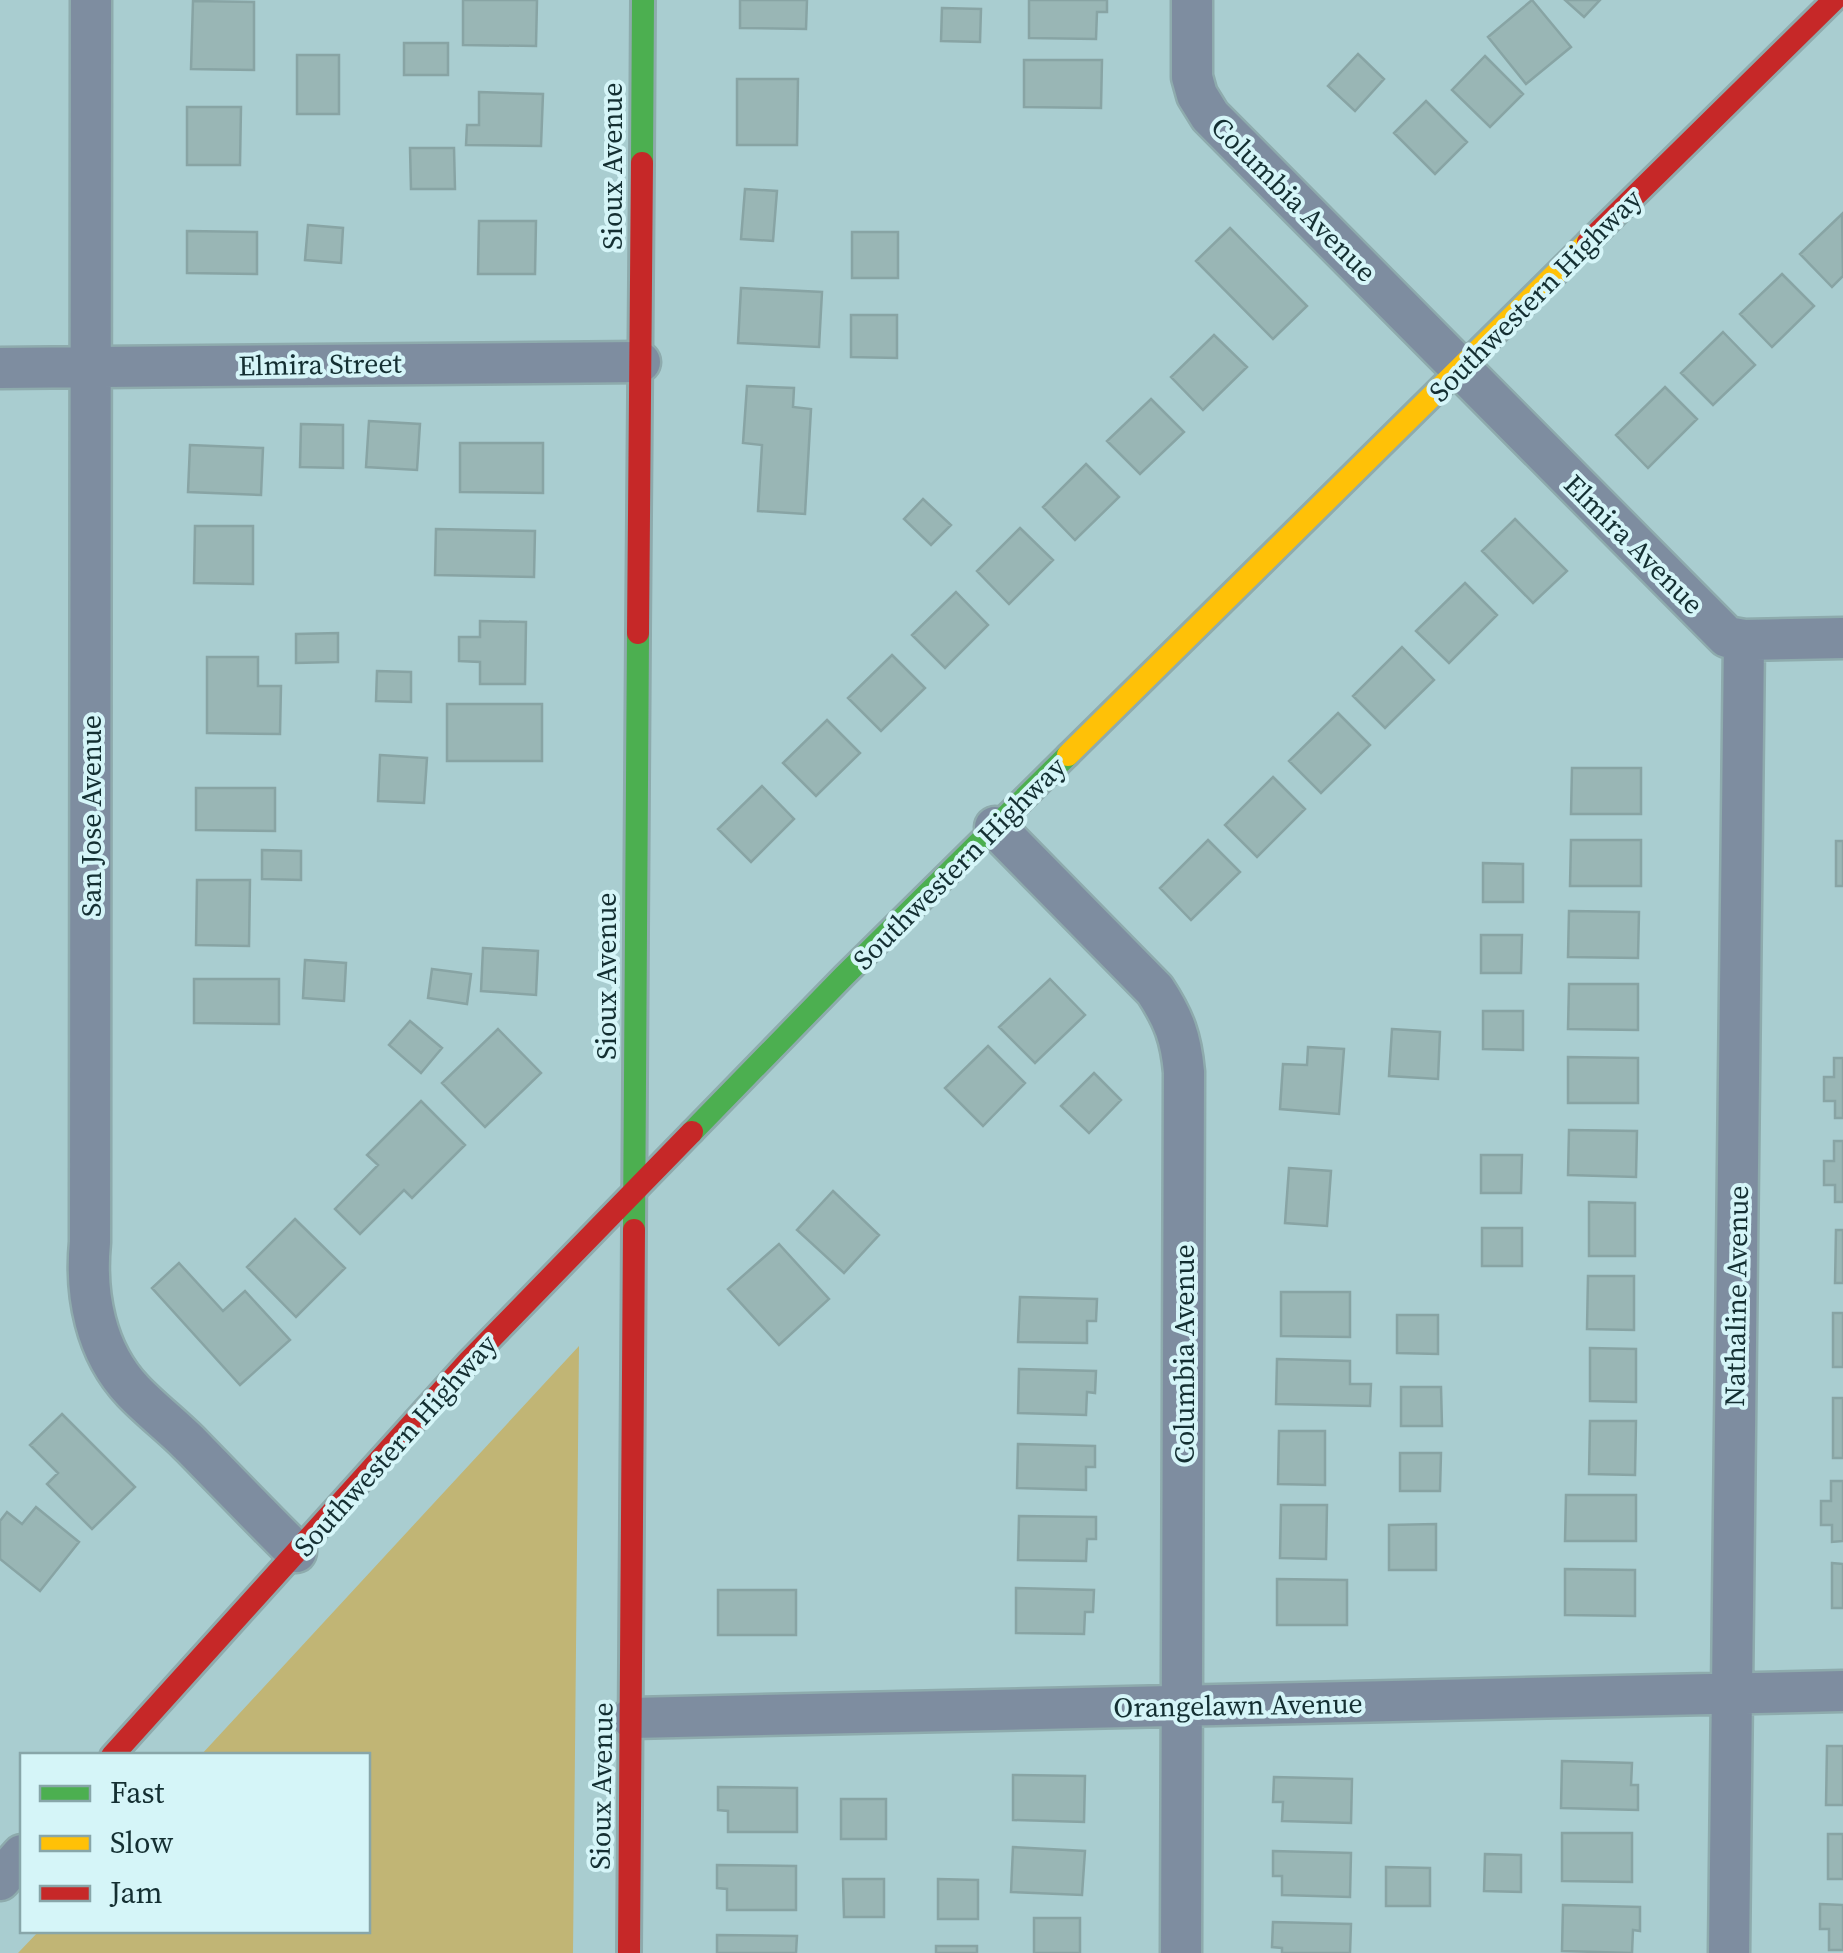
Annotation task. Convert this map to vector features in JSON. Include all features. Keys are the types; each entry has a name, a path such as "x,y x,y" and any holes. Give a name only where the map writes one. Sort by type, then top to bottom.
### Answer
{"street":[{"name":"San Jose Avenue","path":"91,0 87,1269 91,1306 106,1351 131,1390 168,1422 296,1552"},
{"name":"Sioux Avenue","path":"629,1953 643,0"},
{"name":"Columbia Avenue","path":"1192,0 1192,77 1197,96 1210,116 1460,368"},
{"name":"Southwestern Highway","path":"115,1753 469,1361 844,976 1834,0"},
{"name":"Elmira Street","path":"0,368 640,362"},
{"name":"Elmira Avenue","path":"1460,368 1727,637 1744,640"},
{"path":"1744,640 1843,638"},
{"name":"Nathaline Avenue","path":"1729,1953 1744,640"},
{"name":"Columbia Avenue","path":"995,827 1154,990 1172,1015 1181,1042 1181,1953"},
{"name":"Orangelawn Avenue","path":"632,1718 1843,1691"},
{"path":"0,1880 20,1857"}],"shaded area":[{"path":"579,1346 573,1953 18,1953 37,1933 370,1933 370,1753 203,1753"}],"building":[{"path":"463,0 537,0 536,46 463,45"},
{"path":"740,0 807,0 806,29 740,28"},
{"path":"1029,0 1107,0 1107,12 1097,12 1096,39 1029,38"},
{"path":"1532,0 1571,47 1526,84 1488,37"},
{"path":"1565,0 1600,0 1584,17"},
{"path":"193,1 254,2 254,70 191,69"},
{"path":"942,8 981,9 980,42 941,41"},
{"path":"404,43 448,43 448,75 404,75"},
{"path":"1358,54 1384,79 1355,111 1328,86"},
{"path":"297,55 339,55 339,114 297,114"},
{"path":"1485,56 1523,94 1490,127 1452,90"},
{"path":"1024,60 1102,60 1101,108 1024,107"},
{"path":"737,79 798,79 797,145 737,145"},
{"path":"479,92 543,94 541,146 466,145 467,125 479,125"},
{"path":"1426,101 1467,142 1435,174 1394,133"},
{"path":"187,107 241,107 240,165 187,165"},
{"path":"410,148 454,148 455,189 411,189"},
{"path":"745,189 777,191 773,241 741,239"},
{"path":"1842,214 1843,276 1832,287 1800,254"},
{"path":"479,221 536,221 535,274 478,274"},
{"path":"308,225 343,228 341,263 305,260"},
{"path":"1230,228 1307,306 1273,339 1196,261"},
{"path":"187,231 257,232 257,274 187,273"},
{"path":"852,232 898,232 898,278 852,278"},
{"path":"1782,274 1814,306 1772,347 1740,314"},
{"path":"741,288 822,292 819,347 738,343"},
{"path":"851,315 897,315 897,358 851,357"},
{"path":"1723,332 1755,365 1713,405 1681,373"},
{"path":"1214,335 1247,367 1203,410 1171,377"},
{"path":"747,386 794,388 793,407 811,409 805,514 758,511 762,445 743,443"},
{"path":"1665,387 1697,419 1648,468 1616,435"},
{"path":"1151,399 1184,432 1140,474 1107,441"},
{"path":"369,421 420,424 417,470 366,467"},
{"path":"301,424 343,425 343,468 300,467"},
{"path":"460,443 543,443 543,493 460,492"},
{"path":"190,445 263,448 261,495 188,492"},
{"path":"1086,464 1119,497 1075,540 1043,507"},
{"path":"923,499 951,525 931,545 904,519"},
{"path":"1515,519 1567,571 1533,603 1482,551"},
{"path":"195,526 253,526 253,584 194,583"},
{"path":"1020,528 1053,560 1009,604 977,571"},
{"path":"436,529 535,531 534,577 435,575"},
{"path":"1465,583 1497,615 1449,663 1416,631"},
{"path":"956,592 988,625 945,668 912,635"},
{"path":"480,621 526,622 525,684 480,684 480,662 459,661 459,637 480,637"},
{"path":"338,633 338,662 296,663 296,634"},
{"path":"1402,647 1434,680 1385,728 1353,696"},
{"path":"892,655 925,688 881,731 848,698"},
{"path":"207,657 258,657 258,686 281,686 280,734 207,733"},
{"path":"377,671 411,672 411,702 376,701"},
{"path":"447,704 542,704 542,761 447,761"},
{"path":"1338,713 1370,745 1321,793 1289,761"},
{"path":"827,720 860,753 816,796 783,763"},
{"path":"380,755 427,758 424,803 378,801"},
{"path":"1572,768 1641,768 1641,814 1571,814"},
{"path":"1273,777 1305,809 1257,857 1225,825"},
{"path":"762,786 794,819 751,862 718,829"},
{"path":"196,788 275,788 275,831 196,830"},
{"path":"1208,840 1240,872 1191,920 1160,888"},
{"path":"1571,840 1641,840 1641,886 1570,886"},
{"path":"1836,841 1843,841 1843,886 1836,886"},
{"path":"262,850 301,851 301,880 262,879"},
{"path":"1483,863 1523,864 1523,902 1483,902"},
{"path":"197,880 250,880 249,946 196,945"},
{"path":"1569,911 1639,912 1638,958 1568,957"},
{"path":"1481,935 1522,935 1521,973 1481,973"},
{"path":"483,948 538,951 536,995 481,991"},
{"path":"305,960 346,963 344,1001 303,998"},
{"path":"432,969 471,974 467,1004 428,998"},
{"path":"194,979 279,979 279,1024 194,1023"},
{"path":"1050,979 1085,1015 1035,1063 999,1027"},
{"path":"1569,984 1638,984 1638,1030 1568,1029"},
{"path":"1483,1011 1523,1011 1523,1050 1483,1049"},
{"path":"410,1021 442,1048 421,1073 389,1045"},
{"path":"498,1029 541,1073 485,1127 442,1083"},
{"path":"1392,1029 1440,1032 1438,1079 1389,1076"},
{"path":"988,1046 1025,1083 983,1126 945,1088"},
{"path":"1308,1047 1344,1049 1339,1114 1280,1109 1283,1064 1307,1065"},
{"path":"1568,1057 1638,1058 1638,1103 1568,1103"},
{"path":"1834,1058 1843,1058 1843,1118 1835,1118 1835,1101 1824,1101 1824,1077 1834,1077"},
{"path":"1094,1073 1121,1100 1089,1133 1061,1106"},
{"path":"421,1101 465,1145 412,1198 404,1190 360,1234 335,1209 378,1165 367,1155"},
{"path":"1569,1130 1637,1131 1636,1177 1568,1175"},
{"path":"1834,1141 1843,1141 1843,1202 1835,1202 1835,1185 1824,1185 1824,1161 1834,1161"},
{"path":"1481,1155 1522,1155 1521,1193 1481,1193"},
{"path":"1289,1168 1331,1171 1327,1226 1285,1223"},
{"path":"833,1191 879,1235 844,1273 797,1230"},
{"path":"1589,1202 1635,1203 1635,1256 1589,1256"},
{"path":"295,1219 345,1268 296,1317 247,1267"},
{"path":"1482,1228 1522,1228 1522,1266 1482,1266"},
{"path":"1836,1230 1843,1230 1843,1283 1835,1283"},
{"path":"779,1244 829,1299 779,1345 728,1289"},
{"path":"179,1263 223,1311 245,1291 290,1340 240,1385 152,1288"},
{"path":"1588,1276 1634,1276 1634,1330 1587,1329"},
{"path":"1281,1292 1350,1292 1350,1337 1281,1336"},
{"path":"1020,1297 1097,1299 1096,1321 1087,1321 1087,1343 1018,1342"},
{"path":"1833,1313 1843,1313 1843,1367 1833,1367"},
{"path":"1397,1315 1438,1315 1438,1354 1397,1353"},
{"path":"1590,1348 1636,1349 1636,1402 1590,1401"},
{"path":"1277,1359 1350,1361 1350,1384 1371,1384 1370,1406 1276,1404"},
{"path":"1019,1369 1096,1371 1095,1393 1087,1392 1086,1415 1018,1413"},
{"path":"1401,1387 1441,1387 1442,1426 1401,1426"},
{"path":"1833,1398 1843,1398 1843,1458 1833,1458"},
{"path":"62,1414 135,1487 92,1529 47,1484 58,1473 30,1445"},
{"path":"1590,1421 1636,1421 1635,1475 1589,1474"},
{"path":"1279,1431 1325,1431 1325,1485 1278,1484"},
{"path":"1018,1444 1095,1446 1095,1467 1086,1467 1086,1490 1017,1488"},
{"path":"1400,1453 1441,1453 1440,1491 1400,1491"},
{"path":"1831,1481 1843,1481 1843,1541 1832,1542 1832,1525 1821,1525 1821,1501 1831,1501"},
{"path":"1566,1495 1636,1495 1636,1541 1565,1541"},
{"path":"1281,1505 1327,1505 1326,1559 1280,1558"},
{"path":"36,1507 79,1542 40,1591 0,1559 0,1521 7,1512 22,1524"},
{"path":"1019,1516 1096,1517 1096,1539 1087,1539 1086,1561 1018,1560"},
{"path":"1436,1524 1436,1570 1389,1570 1389,1525"},
{"path":"1832,1563 1843,1564 1843,1608 1832,1608"},
{"path":"1565,1569 1635,1570 1635,1616 1565,1615"},
{"path":"1277,1579 1347,1580 1347,1625 1277,1625"},
{"path":"1016,1588 1094,1590 1093,1612 1085,1612 1084,1634 1016,1633"},
{"path":"718,1590 796,1590 796,1635 718,1635"},
{"path":"1827,1746 1843,1746 1843,1805 1826,1805"},
{"path":"1562,1761 1632,1763 1631,1785 1638,1785 1638,1810 1561,1808"},
{"path":"1013,1775 1085,1776 1084,1822 1013,1820"},
{"path":"1274,1777 1352,1779 1351,1823 1282,1821 1283,1802 1273,1802"},
{"path":"718,1787 797,1788 797,1832 728,1832 728,1811 718,1810"},
{"path":"841,1799 886,1799 886,1839 841,1839"},
{"path":"1562,1833 1632,1833 1632,1882 1562,1881"},
{"path":"1828,1834 1843,1834 1843,1879 1828,1879"},
{"path":"1013,1847 1085,1851 1082,1895 1011,1892"},
{"path":"1273,1851 1351,1853 1350,1897 1282,1895 1282,1876 1273,1876"},
{"path":"1485,1854 1521,1855 1521,1892 1484,1891"},
{"path":"717,1865 796,1866 796,1910 727,1910 727,1889 717,1888"},
{"path":"1386,1867 1430,1868 1430,1906 1386,1906"},
{"path":"843,1879 884,1879 884,1917 844,1917"},
{"path":"938,1879 978,1880 978,1919 938,1919"},
{"path":"1820,1904 1843,1905 1843,1950 1829,1950 1829,1929 1820,1929"},
{"path":"1563,1905 1640,1907 1640,1931 1633,1930 1632,1953 1562,1951"},
{"path":"1034,1918 1080,1918 1080,1953 1034,1953"},
{"path":"1273,1922 1351,1924 1350,1953 1282,1953 1282,1948 1272,1947"},
{"path":"717,1935 797,1936 796,1953 717,1953"},
{"path":"936,1946 977,1946 977,1953 936,1953"}],"traffic: fast":[{"path":"642,163 643,0"},
{"path":"634,1230 638,633"},
{"path":"692,1132 1068,755"}],"traffic: slow":[{"path":"1068,755 1588,242"}],"traffic: jam":[{"path":"1588,242 1834,0"},
{"path":"638,633 642,163"},
{"path":"115,1753 469,1361 692,1132"},
{"path":"629,1953 634,1230"}]}
